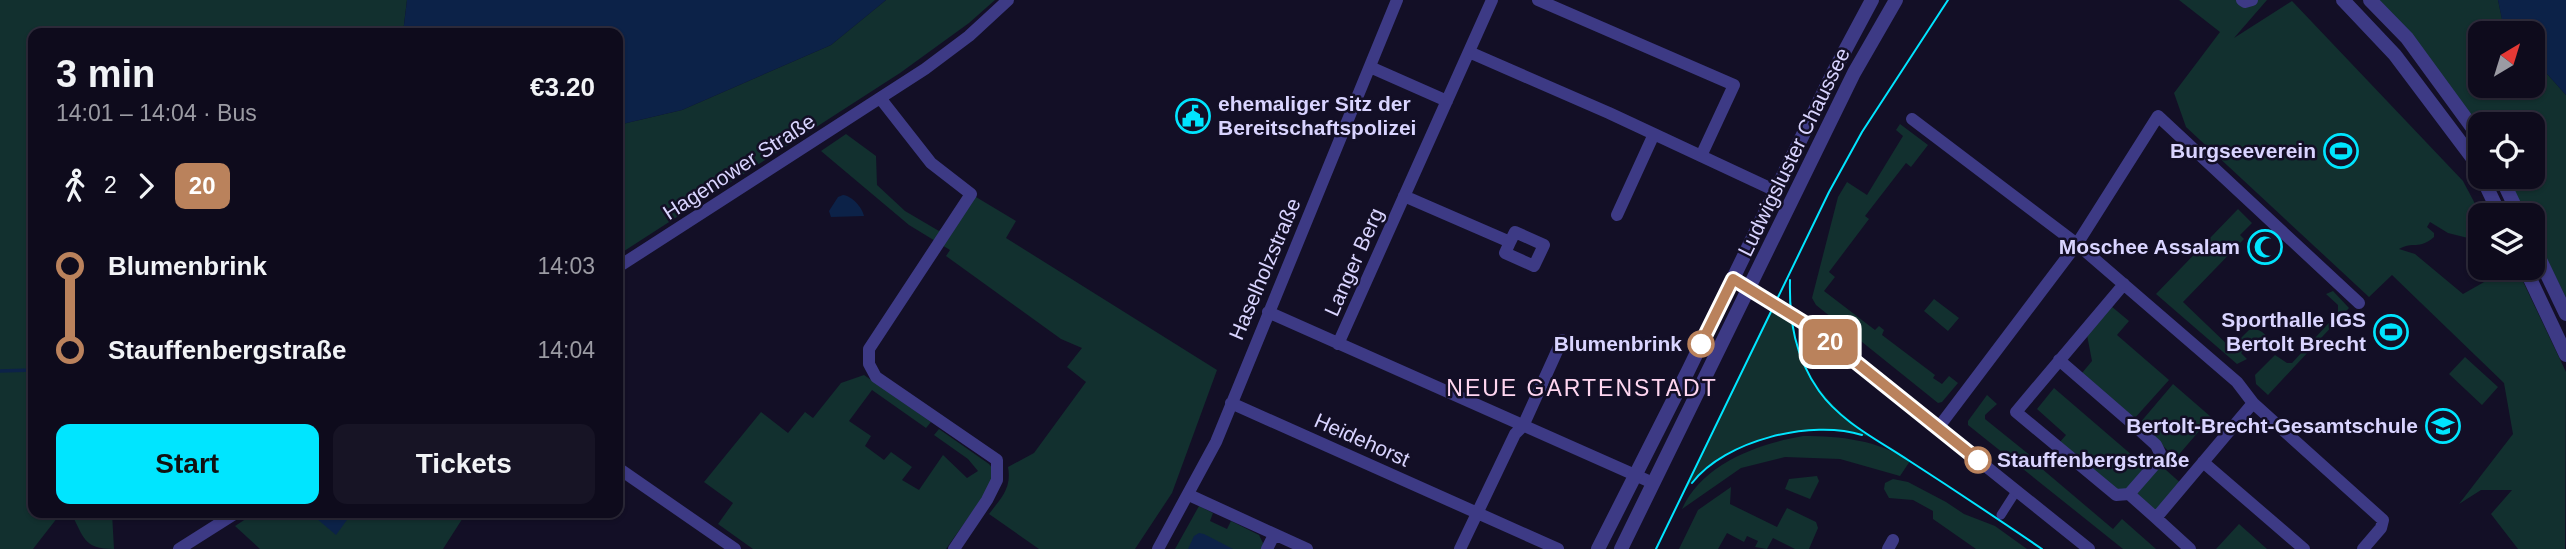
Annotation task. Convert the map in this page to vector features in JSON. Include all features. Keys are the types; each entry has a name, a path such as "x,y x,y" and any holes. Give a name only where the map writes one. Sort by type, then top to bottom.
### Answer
{"street":[{"name":"Hagenower Straße","path":"623,264 925,69 968,36 1007,0"},
{"name":"Haselholzstraße","path":"1158,549 1216,442 1397,0"},
{"path":"1370,67 1447,101 1492,0"},
{"path":"1538,0 1734,85 1701,156"},
{"name":"Ludwigsluster Chaussee","path":"1598,549 1834,71 1872,0"},
{"name":"Ludwigsluster Chaussee","path":"1621,549 1854,73 1896,0"},
{"path":"2242,0 2252,0"},
{"path":"2343,0 2395,55 2468,152"},
{"path":"2370,0 2407,38 2468,122"},
{"path":"1469,52 1776,191"},
{"path":"880,98 931,163 971,194 869,349 869,364 876,377 997,460 997,480 954,549"},
{"name":"Langer Berg","path":"1338,344 1447,101"},
{"path":"1938,428 2077,244 2158,116 2359,303"},
{"path":"1912,119 2077,244 2237,382 2253,403 2383,520 2381,528 2363,549"},
{"path":"1617,215 1654,134"},
{"name":"Langer Berg","path":"1404,196 1510,242"},
{"path":"2545,270 2566,314"},
{"path":"1733,279 1816,330 2089,549"},
{"path":"2531,280 2566,355"},
{"path":"2059,360 2148,439 2160,453 2157,462 2129,494 2116,495 2016,412 2059,360 2123,284"},
{"name":"Langer Berg","path":"1268,312 1653,483"},
{"path":"1460,549 1515,434 1523,426 1562,341"},
{"name":"Heidehorst","path":"1231,402 1558,549"},
{"path":"2155,518 2253,403"},
{"path":"2203,462 2304,549"},
{"path":"623,471 735,549"},
{"path":"2001,515 2017,490"},
{"path":"2129,494 2190,549"},
{"path":"1189,495 1307,549"},
{"path":"179,549 228,518"},
{"path":"1267,549 1274,535"}],"green space":[{"path":"0,0 407,0 404,28 28,28 28,518 57,518 33,549 0,549"},
{"path":"886,0 995,0 969,23 900,73 623,252 623,124 682,110 831,45"},
{"path":"2179,0 2267,0 2234,38 2292,1 2463,181 2475,203 2468,203 2468,238 2448,233 2430,222 2427,227 2434,233 2434,237 2424,243 2399,249 2415,254 2463,294 2488,280 2522,280 2566,372 2565,549 2518,549 2491,514 2512,490 2481,490 2459,504 2513,434 2504,383 2392,275 2369,297 2186,127 2174,93 2220,32"},
{"path":"2370,0 2498,0 2502,21 2468,21 2468,98 2545,98 2545,72 2566,95 2566,298 2545,255 2545,203 2519,203 2512,189 2545,189 2545,112 2468,112 2468,123"},
{"path":"1900,124 1928,145 1911,167 1906,163 1865,216 1869,219 1829,272 1835,277 1824,291 1875,330 1879,326 1884,330 1882,335 1935,375 1933,378 1942,384 1949,376 1958,383 1942,402 1938,403 1816,305 1812,298 1838,197 1847,182 1867,195 1903,136 1896,130"},
{"path":"846,134 876,156 877,185 905,211 939,231 971,194 1016,221 1006,238 1217,370 1172,493 1135,549 1039,549 989,514 1007,487 1008,467 1034,453 1086,382 1067,367 1082,348 1061,339 946,256 950,250 909,225 821,151"},
{"path":"2238,209 2252,223 2240,235 2244,239 2183,302 2231,348 2249,330 2264,334 2267,338 2262,344 2255,338 2241,353 2247,359 2237,364 2156,294"},
{"path":"2333,291 2349,308 2268,395 2256,384 2255,375 2275,355 2287,363 2292,363 2338,313 2338,305 2326,294"},
{"path":"1934,299 1959,318 1948,331 1924,311"},
{"path":"1774,304 1790,314 1800,354 1817,386 1842,413 1874,438 1827,430 1779,434 1756,441 1714,462 1693,480 1679,499"},
{"path":"2111,306 2129,321 2117,335 2169,380 2134,419 2082,373 2092,361 2087,335"},
{"path":"2465,357 2498,387 2482,405 2449,374"},
{"path":"864,375 931,422 926,428 872,390 849,421 871,436 865,446 884,460 891,452 912,467 902,480 919,490 943,455 967,478 978,471 968,459 934,435 939,429 989,464 995,472 992,484 946,549 753,549 718,524 733,503 704,482 761,412 788,433 805,412 813,418 841,383"},
{"path":"2173,384 2211,417 2176,458 2139,424"},
{"path":"2054,388 2147,468 2126,490 2117,491 2059,443 2066,435 2037,409"},
{"path":"1987,395 1997,404 1985,415 1985,419 2037,461 2040,457 2046,462 2041,468 2113,529 2122,519 2156,549 2123,549 1968,425 1968,421"},
{"path":"1803,436 1831,437 1872,444 1910,461 1900,476 1840,459 1785,457 1741,468 1682,509 1691,493 1717,468 1767,444"},
{"path":"2157,462 2184,486 2156,518 2129,494"},
{"path":"1817,476 1819,481 1810,499 1785,489 1789,479"},
{"path":"1893,479 1908,482 1964,514 1995,526 2027,549 1976,549 1933,519 1933,511 1913,500 1889,498 1884,489 1885,483"},
{"path":"1731,487 1730,504 1777,527 1787,508 1816,522 1818,528 1809,549 1795,549 1773,538 1767,549 1755,547 1758,541 1747,536 1744,542 1727,533 1718,549 1679,549 1698,510"},
{"path":"1199,506 1213,513 1210,521 1227,529 1231,521 1259,535 1264,545 1262,549 1175,549"},
{"path":"74,518 112,518 114,549 96,547 82,535"},
{"path":"247,518 463,518 443,549 260,549 235,526"},
{"path":"2239,524 2267,549 2216,549"}],"water":[{"path":"407,0 886,0 831,45 682,110 623,124 623,28 404,28"},
{"path":"2498,0 2566,0 2566,95 2545,72 2545,21 2502,21"},
{"path":"843,195 856,202 864,216 831,217 829,211 838,197"},
{"path":"316,518 348,518 336,535"},
{"path":"1199,533 1233,549 1188,549 1194,536"}],"waterway":[{"path":"0,371 28,370"}],"tram line":[{"path":"1656,549 1829,192 1862,132 1948,0"},
{"path":"1790,280 1792,324 1799,352 1811,378 1828,402 1860,430 2042,549"},
{"path":"1692,483 1725,455 1771,437 1819,430 1862,435"}],"bus line":[{"name":"20","path":"1701,344 1733,279 1816,330 1978,460"}],"place":[{"name":"ehemaliger Sitz der Bereitschaftspolizei","path":"1193,116"},
{"name":"Burgseeverein","path":"2341,151"},
{"name":"Moschee Assalam","path":"2265,247"},
{"name":"Sporthalle IGS Bertolt Brecht","path":"2391,332"},
{"name":"Blumenbrink","path":"1701,344"},
{"name":"Bertolt-Brecht-Gesamtschule","path":"2443,426"},
{"name":"Stauffenbergstraße","path":"1978,460"}],"district":[{"name":"NEUE GARTENSTADT","path":"1582,388"}]}
